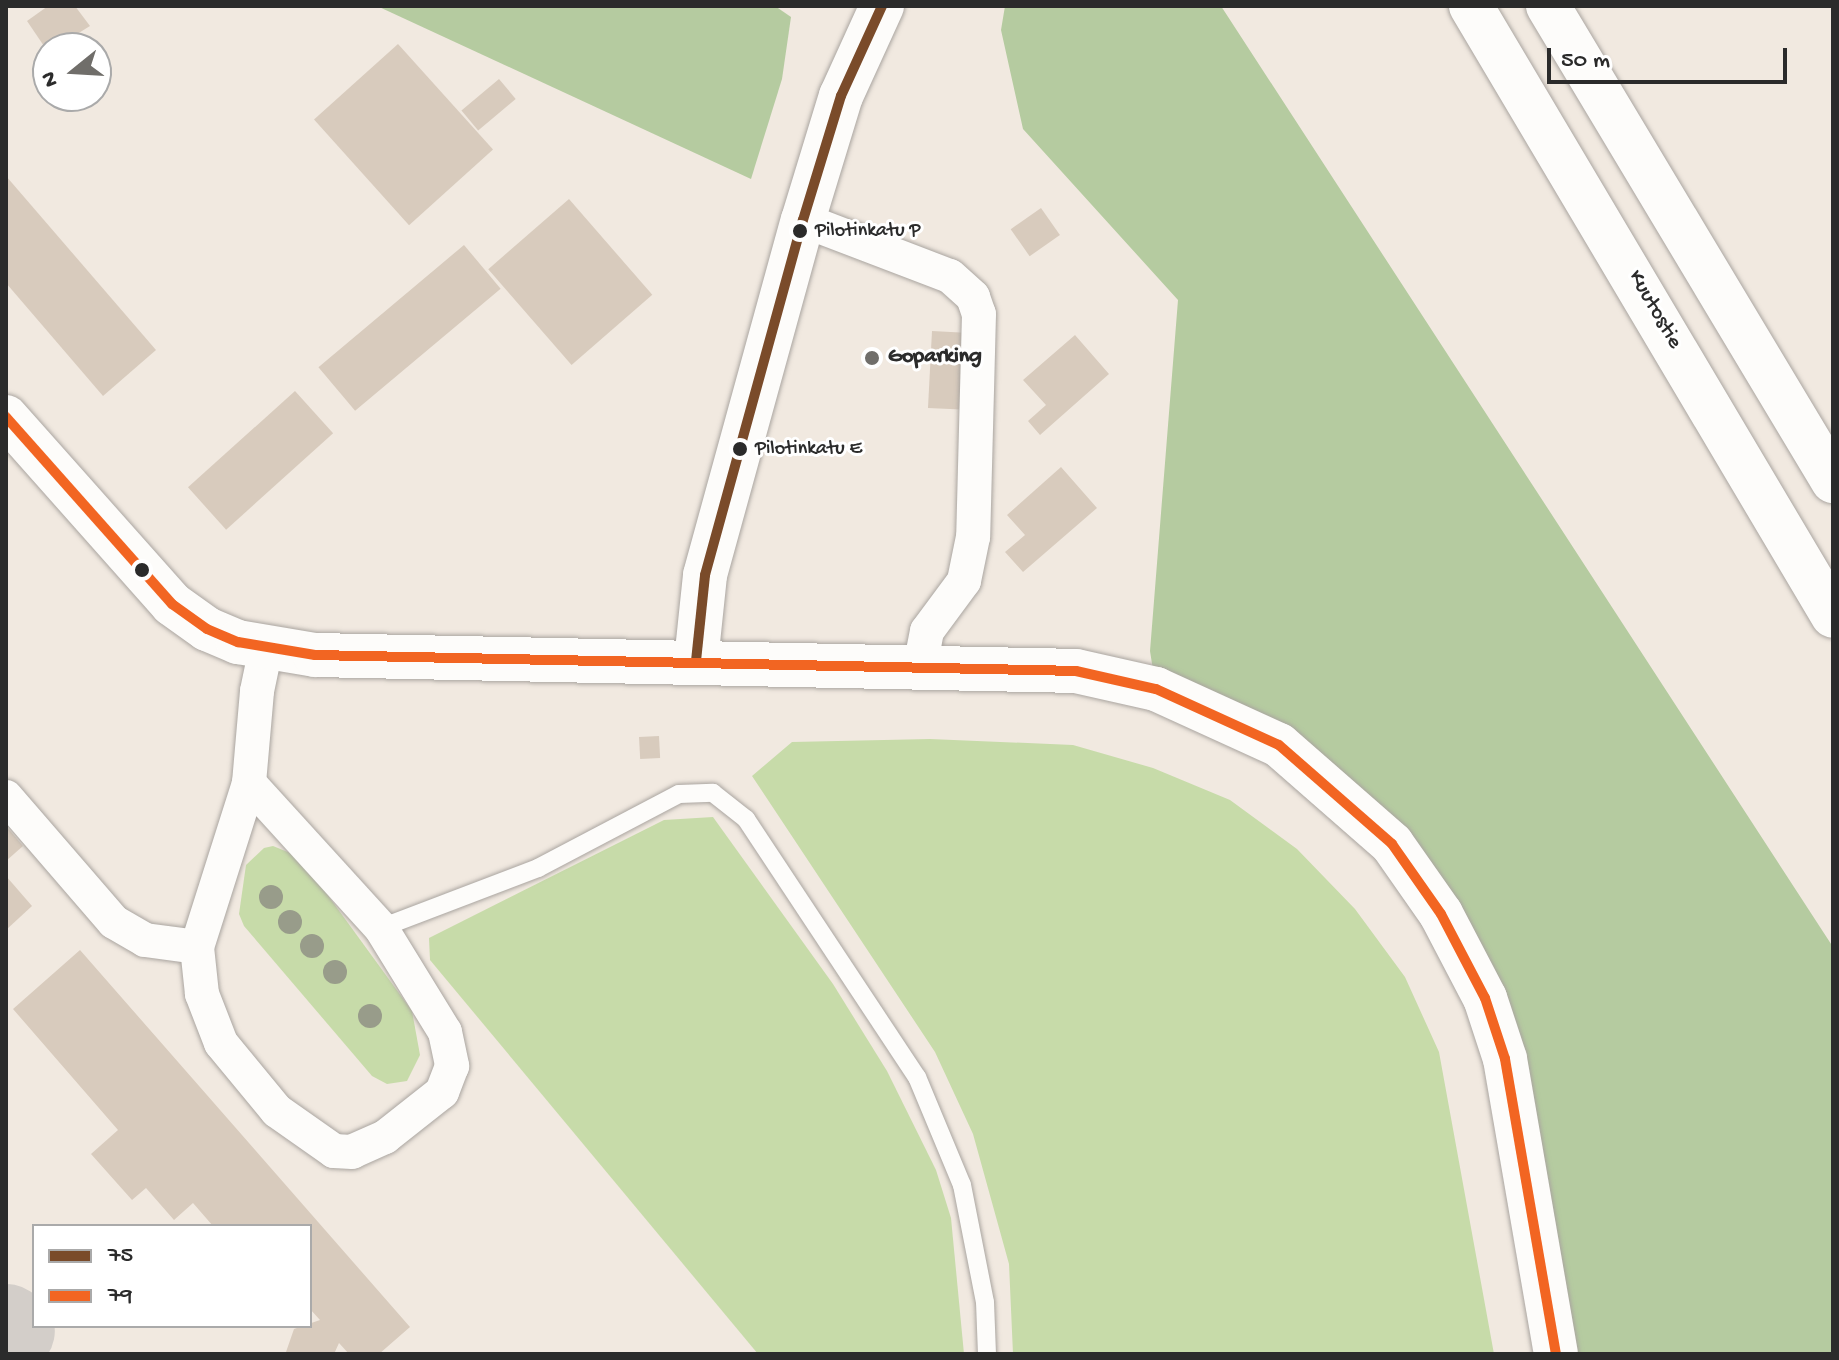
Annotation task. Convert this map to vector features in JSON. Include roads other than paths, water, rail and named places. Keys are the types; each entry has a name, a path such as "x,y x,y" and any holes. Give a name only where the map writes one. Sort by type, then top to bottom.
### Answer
{"main road":[{"path":"696,661 705,575 803,220 841,96 882,6"},
{"name":"Kuutostie","path":"1471,6 1833,616"},
{"path":"1548,6 1833,481"},
{"path":"6,417 172,604 207,629 266,648 315,655 1076,671 1156,689 1279,745 1392,844 1449,928 1485,998 1505,1059 1556,1354"}],"street":[{"path":"803,220 950,276 973,297 979,314 973,537 964,581 927,631 920,666"},
{"path":"249,783 381,928 445,1032 452,1066 442,1092 385,1137 352,1152 334,1151 277,1111 221,1043 202,994 197,947 249,783 257,691 266,648"},
{"path":"6,797 114,922 145,940 197,947"}],"lane":[{"path":"381,928 538,868 679,794 713,793 746,819 917,1077 962,1185 985,1302 987,1354"}],"place":[{"name":"Pilotinkatu P","path":"800,231"},
{"name":"Goparking","path":"872,358"},
{"name":"Pilotinkatu E","path":"740,449"}]}
